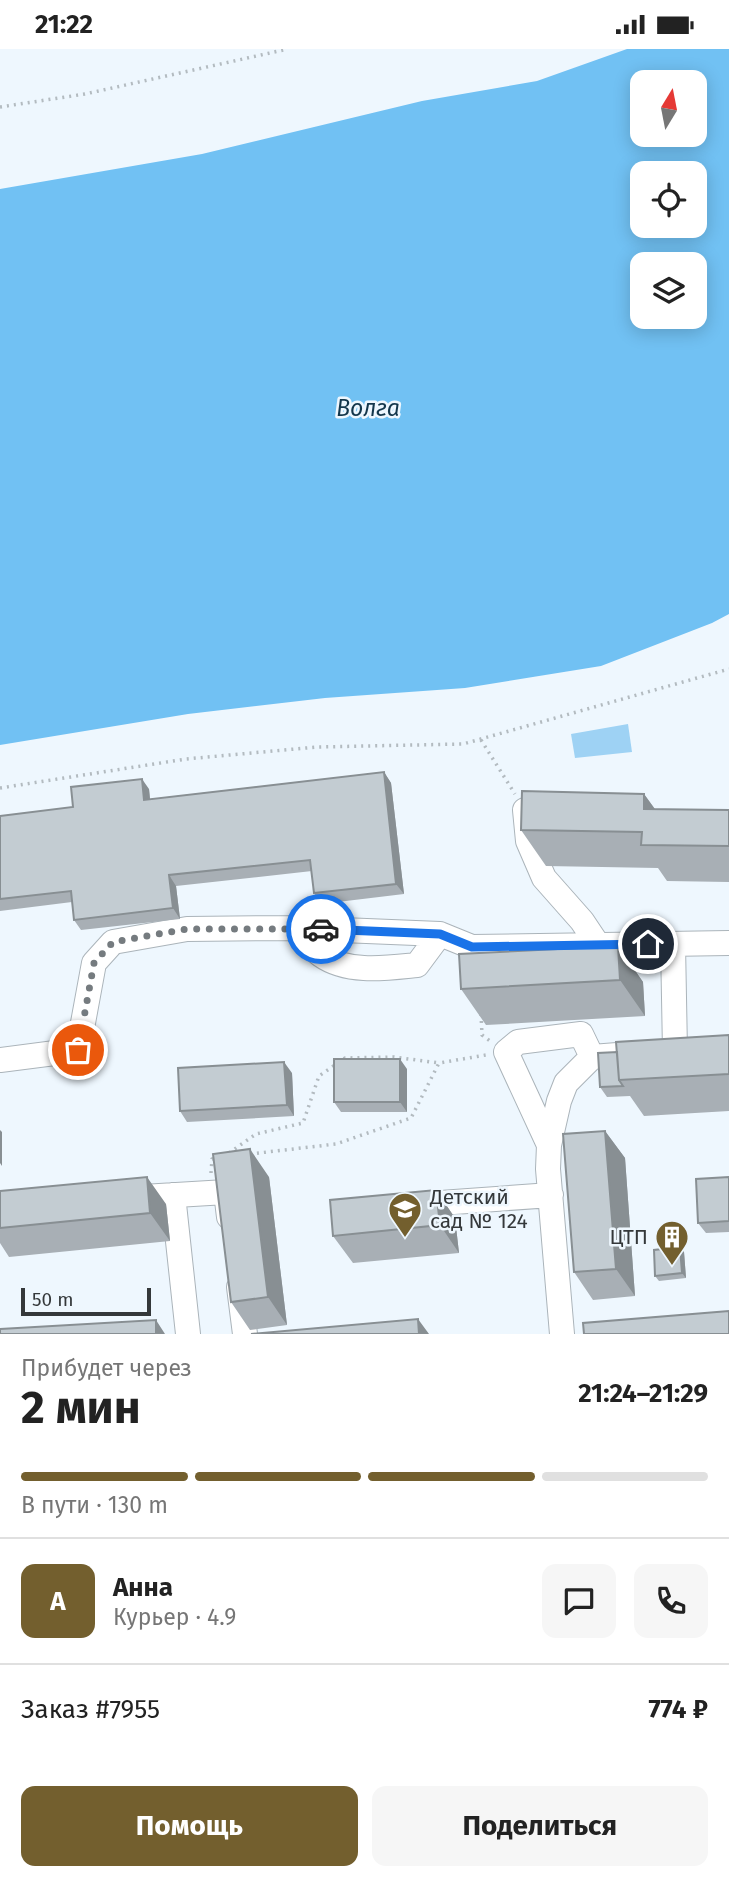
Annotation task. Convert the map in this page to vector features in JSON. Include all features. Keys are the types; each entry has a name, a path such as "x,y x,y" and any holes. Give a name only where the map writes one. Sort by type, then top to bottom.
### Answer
{"street":[{"path":"554,811 526,810 528,841 544,879 582,921 598,945"},
{"path":"293,928 321,955 349,967 388,968 418,965 440,934"},
{"path":"0,1060 78,1050 94,963 113,942 187,929 293,928 440,934 472,947 729,943"},
{"path":"673,944 675,1051"},
{"path":"549,1145 506,1052 518,1042 581,1034 592,1057"},
{"path":"569,1334 551,1195 549,1145 566,1083 592,1057 702,1050"},
{"path":"106,1199 226,1192 233,1243"},
{"path":"173,1195 188,1334"},
{"path":"391,1207 551,1195"},
{"path":"236,1269 245,1334"}],"path":[{"path":"0,107 85,94 288,49"},
{"path":"0,788 186,759 317,747 463,744 729,669"},
{"path":"481,740 526,810"},
{"path":"481,1010 482,1035 506,1052"},
{"path":"224,1158 256,1133 303,1123 319,1076 345,1058 394,1058 439,1063 506,1052"},
{"path":"248,1155 336,1144 411,1118 439,1063"},
{"path":"210,1193 212,1159 236,1156"}],"shaded area":[{"path":"628,724 632,752 575,758 571,734"}],"water":[{"name":"Волга","path":"627,49 729,49 729,614 601,666 465,688 325,698 188,714 0,745 0,189 202,154 422,101 537,81"}],"building":[{"path":"384,772 396,884 314,893 310,860 169,875 173,908 74,920 71,891 0,899 0,816 73,807 71,787 142,779 144,800"},
{"path":"522,791 644,794 644,809 729,810 729,846 641,845 642,832 521,830"},
{"path":"618,946 620,980 461,989 459,954"},
{"path":"729,1035 729,1074 619,1080 616,1042"},
{"path":"617,1052 619,1080 623,1086 600,1087 598,1053"},
{"path":"334,1059 400,1059 400,1102 334,1102"},
{"path":"284,1062 287,1105 180,1111 178,1068"},
{"path":"605,1131 616,1269 574,1272 563,1134"},
{"path":"250,1149 268,1297 231,1302 213,1154"},
{"path":"147,1177 150,1213 0,1228 0,1191"},
{"path":"729,1177 729,1221 698,1223 696,1179"},
{"path":"436,1190 440,1225 333,1236 330,1200"},
{"name":"ЦТП","path":"680,1247 682,1273 655,1276 654,1250"},
{"path":"729,1311 729,1334 584,1334 583,1323"},
{"path":"418,1319 419,1334 251,1334"},
{"path":"156,1320 156,1334 0,1334 0,1329"}],"way so far":[{"path":"78,1050 94,963 113,942 187,929 321,929"}],"place":[{"name":"Детский сад № 124","path":"405,1239"},
{"name":"ЦТП","path":"672,1267"}],"route":[{"path":"321,929 440,934 472,947 648,944"}]}
